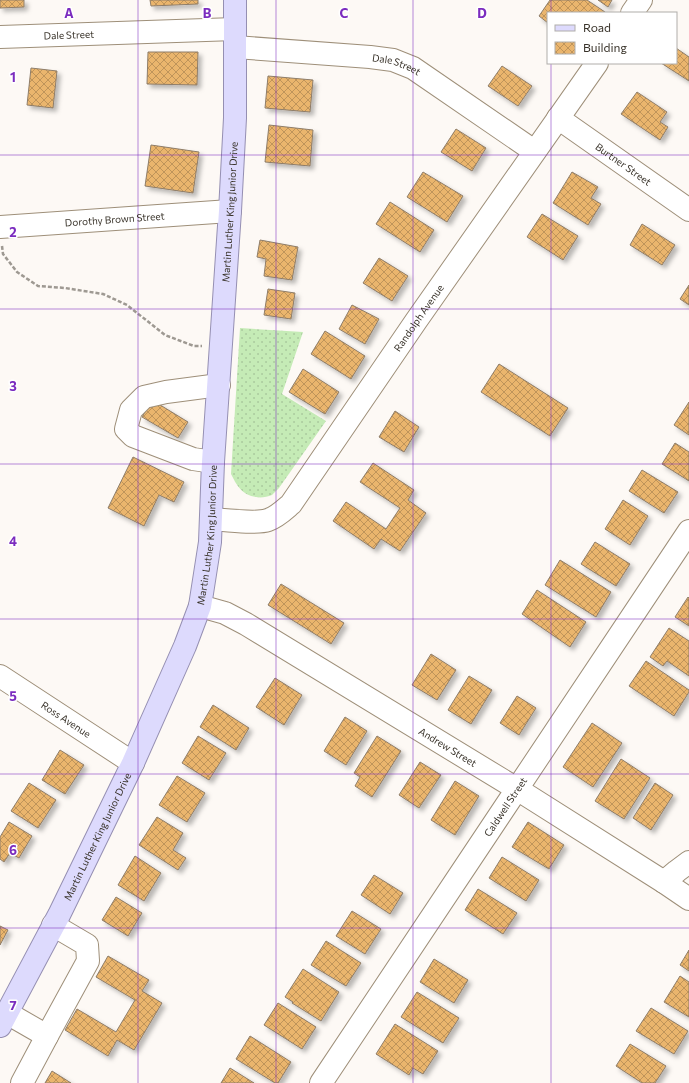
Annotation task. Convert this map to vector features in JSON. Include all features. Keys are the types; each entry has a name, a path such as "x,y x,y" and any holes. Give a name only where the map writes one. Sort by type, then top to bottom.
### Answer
{"main road":[{"name":"Martin Luther King Junior Drive","path":"4,1019 54,925 133,764 182,653 200,606 208,553 211,519 213,462 230,212 235,118 235,0"}],"street":[{"path":"633,12 641,0"},
{"name":"Dale Street","path":"0,37 235,38 393,60 413,68 534,151"},
{"name":"Randolph Avenue","path":"211,519 254,521 267,520 280,514 291,504 416,321 595,64"},
{"name":"Burtner Street","path":"558,118 689,210"},
{"name":"Dorothy Brown Street","path":"0,227 230,212"},
{"path":"213,462 193,459 133,436 126,429 131,410 144,397 166,392 219,385"},
{"name":"Caldwell Street","path":"321,1083 689,531"},
{"name":"Andrew Street","path":"200,606 225,613 246,624 517,789 689,899"},
{"name":"Ross Avenue","path":"0,676 133,764"},
{"path":"664,882 689,862"},
{"path":"22,1083 88,961 87,945 54,925"},
{"path":"4,1019 47,1036"}],"path":[{"path":"0,227 3,254 17,272 38,286 103,294 127,305 165,335 194,346 221,347"}],"green space":[{"path":"240,328 303,332 282,394 326,421 279,488 272,495 264,497 251,496 244,492 238,486 231,474"}],"building":[{"path":"0,0 24,0 24,7 0,8"},
{"path":"150,0 198,0 198,4 151,6"},
{"path":"550,0 587,0 605,12 547,12 547,22 539,16"},
{"path":"598,0 612,0 608,7"},
{"path":"677,49 689,57 689,81 663,64 677,64"},
{"path":"148,52 198,52 197,85 147,84"},
{"path":"502,66 532,86 518,106 488,86"},
{"path":"31,68 57,71 53,108 27,105"},
{"path":"268,76 313,80 310,112 265,108"},
{"path":"637,92 667,112 660,122 668,127 660,140 621,114"},
{"path":"269,125 313,130 310,166 265,162"},
{"path":"456,129 486,148 472,171 441,152"},
{"path":"151,145 199,152 193,193 145,186"},
{"path":"423,172 463,196 447,222 407,197"},
{"path":"572,172 598,187 591,198 601,204 588,225 553,203"},
{"path":"390,202 434,230 420,252 376,224"},
{"path":"542,214 578,236 563,260 527,237"},
{"path":"642,224 675,245 662,265 630,245"},
{"path":"260,240 298,247 292,280 264,276 266,259 257,257"},
{"path":"379,258 408,276 392,301 363,283"},
{"path":"689,285 689,305 680,299"},
{"path":"268,289 295,293 291,319 264,315"},
{"path":"352,305 379,319 365,344 339,329"},
{"path":"325,331 365,356 351,379 311,354"},
{"path":"499,364 568,408 550,436 481,392"},
{"path":"303,369 339,392 325,414 289,392"},
{"path":"152,400 188,422 178,438 142,417"},
{"path":"689,402 689,435 674,425"},
{"path":"395,411 419,427 404,452 379,437"},
{"path":"675,443 689,452 689,481 662,464"},
{"path":"133,457 184,482 174,502 159,495 144,526 108,508"},
{"path":"373,463 414,490 408,500 426,513 400,551 381,539 374,549 333,521 346,502 386,529 400,508 360,482"},
{"path":"642,470 678,492 664,513 629,491"},
{"path":"623,500 648,516 630,545 605,529"},
{"path":"595,542 630,564 616,586 581,564"},
{"path":"560,560 611,592 596,617 545,585"},
{"path":"281,584 344,623 331,644 268,605"},
{"path":"537,590 586,622 570,647 522,614"},
{"path":"688,597 689,598 689,626 675,617"},
{"path":"669,628 689,641 689,676 667,661 663,666 650,657"},
{"path":"431,654 456,670 437,700 412,685"},
{"path":"646,661 689,690 674,716 629,686"},
{"path":"469,676 492,690 471,724 448,710"},
{"path":"275,678 302,695 284,725 256,707"},
{"path":"517,696 536,708 519,735 500,723"},
{"path":"213,705 249,728 236,750 200,727"},
{"path":"345,717 367,731 346,765 324,751"},
{"path":"592,723 622,743 593,787 563,767"},
{"path":"198,736 226,753 209,780 182,763"},
{"path":"377,736 401,751 372,797 355,786 360,777 354,773"},
{"path":"60,750 84,765 65,794 42,780"},
{"path":"621,759 650,778 624,819 595,801"},
{"path":"420,762 441,775 419,808 399,795"},
{"path":"177,776 205,793 187,822 159,805"},
{"path":"455,781 479,796 455,835 431,820"},
{"path":"29,783 56,800 38,828 11,811"},
{"path":"655,783 673,795 651,830 633,818"},
{"path":"157,817 183,833 173,850 186,858 178,870 139,845"},
{"path":"9,822 32,836 19,858 10,853 4,862 0,859 0,837"},
{"path":"528,822 564,845 549,869 512,847"},
{"path":"135,856 161,873 144,901 118,885"},
{"path":"502,857 539,880 526,901 489,878"},
{"path":"374,875 403,893 390,914 361,895"},
{"path":"478,889 517,913 503,934 465,910"},
{"path":"116,897 142,913 128,936 102,920"},
{"path":"352,911 381,929 365,954 336,936"},
{"path":"0,926 8,930 0,945"},
{"path":"326,941 361,963 346,986 311,965"},
{"path":"689,950 689,971 680,965"},
{"path":"108,956 149,980 142,991 162,1003 134,1050 117,1040 108,1056 65,1030 77,1009 116,1032 135,1000 96,977"},
{"path":"434,959 468,980 454,1003 420,982"},
{"path":"303,969 339,992 321,1021 285,997"},
{"path":"680,976 689,982 689,1017 664,1002"},
{"path":"417,992 459,1018 443,1043 401,1017"},
{"path":"278,1003 316,1027 302,1049 264,1025"},
{"path":"651,1008 688,1031 674,1054 636,1031"},
{"path":"395,1024 438,1051 423,1074 413,1068 409,1075 376,1054"},
{"path":"250,1036 291,1062 278,1083 275,1083 236,1059"},
{"path":"630,1044 666,1066 655,1083 642,1083 616,1066"},
{"path":"230,1068 254,1083 221,1083"},
{"path":"52,1071 71,1083 45,1083"}]}
